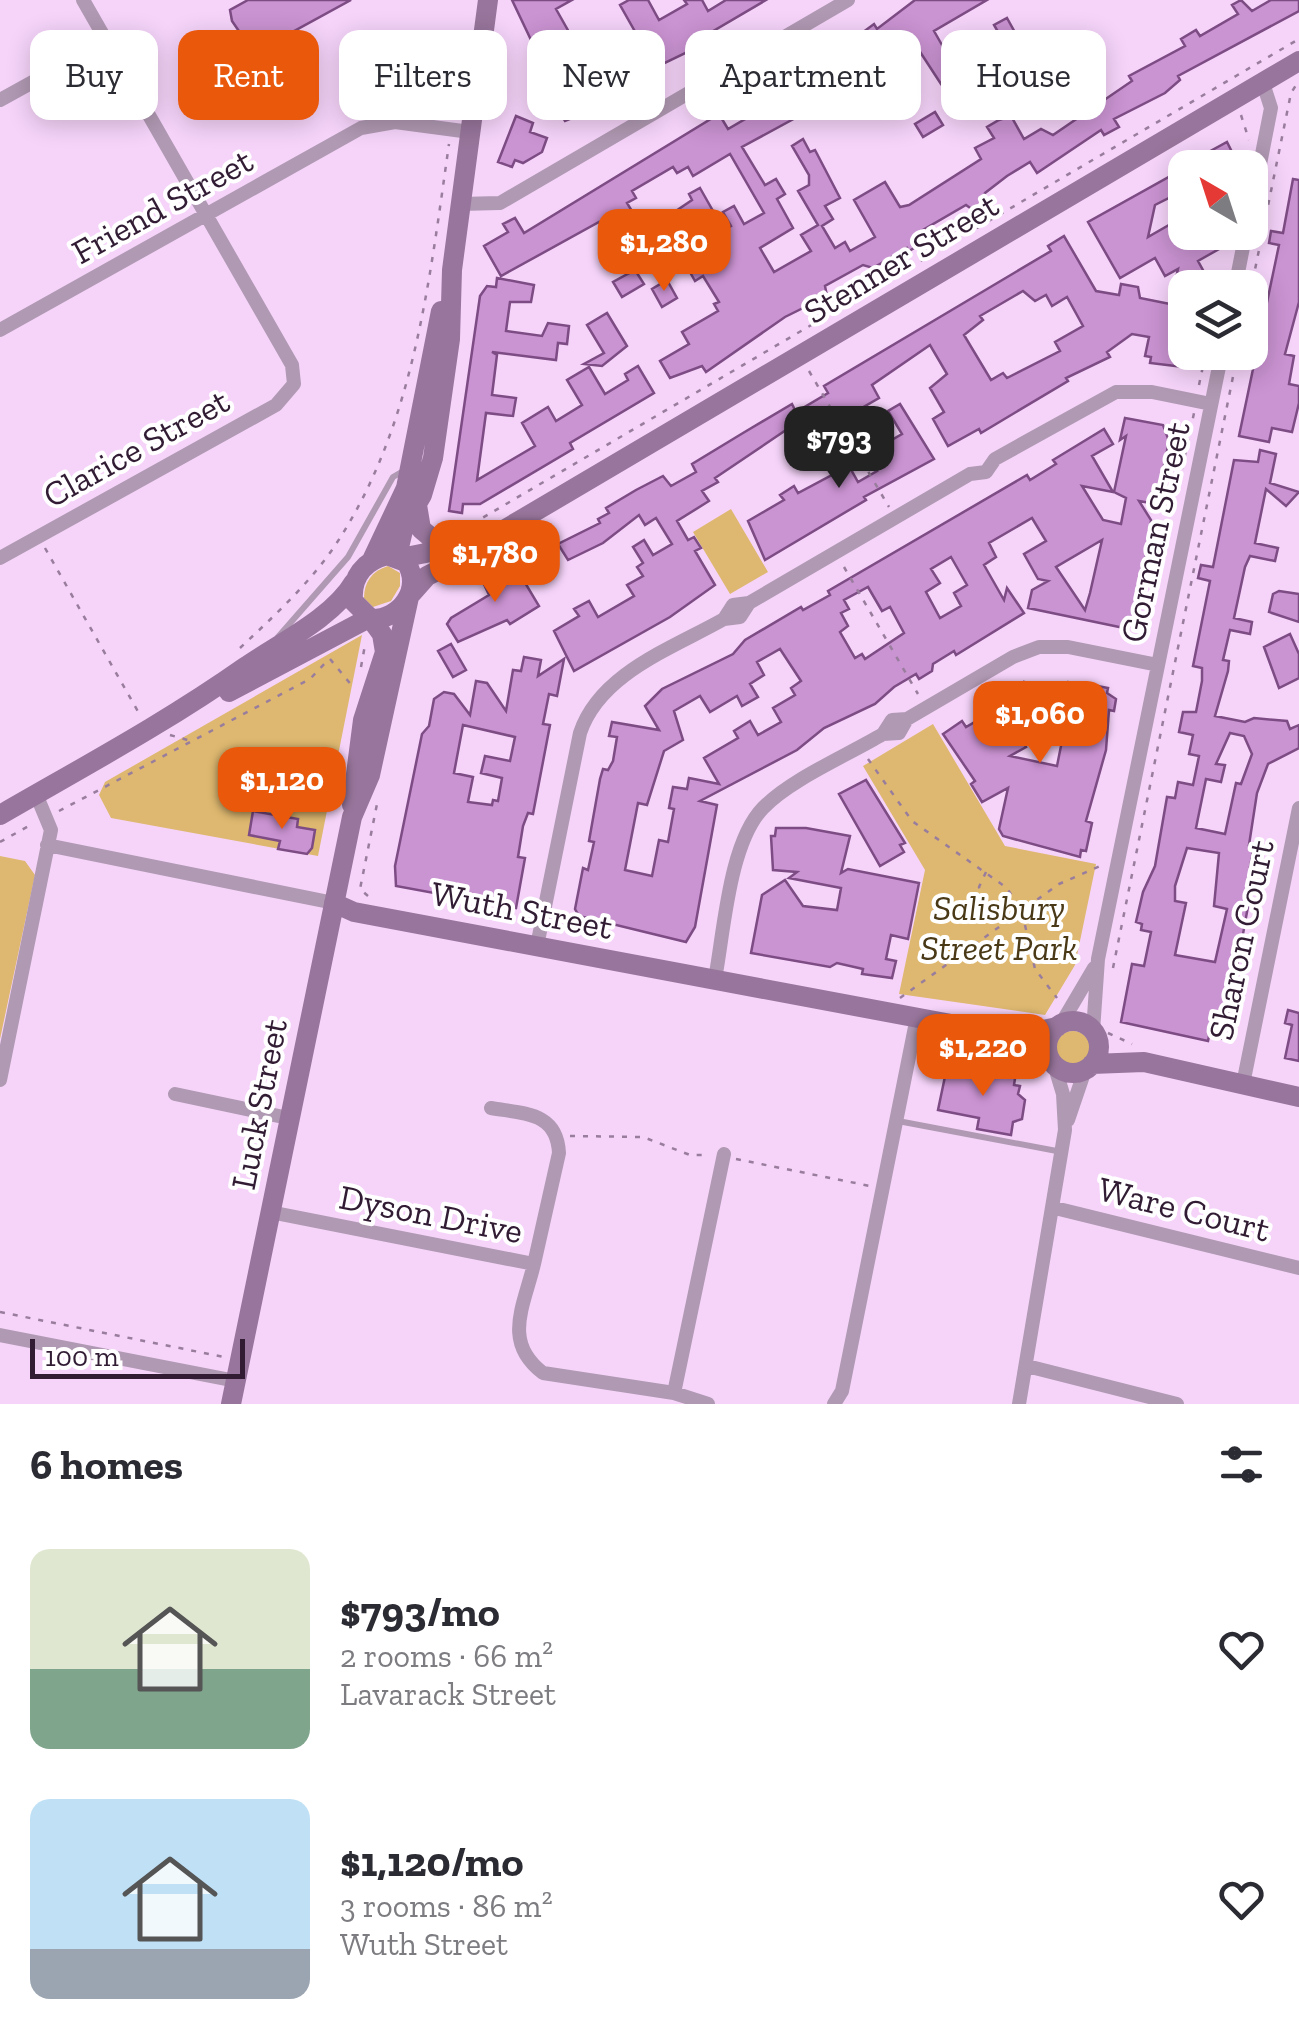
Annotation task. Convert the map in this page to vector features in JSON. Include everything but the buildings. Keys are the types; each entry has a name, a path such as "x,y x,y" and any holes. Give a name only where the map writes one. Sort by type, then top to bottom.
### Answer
{"main road":[{"path":"447,551 420,529 417,505 420,471 450,339 461,131 488,0"},
{"name":"Stenner Street","path":"409,596 428,576 471,554 485,541 1299,61"},
{"path":"282,656 339,601 372,560 420,471"},
{"path":"0,815 282,656 370,618 392,614 409,596 412,574 399,557 404,526 417,505"},
{"name":"Stenner Street","path":"399,557 485,541"},
{"path":"372,560 399,557"},
{"path":"354,582 352,601 370,618"},
{"name":"Luck Street","path":"231,1404 352,818 370,776 409,596"},
{"name":"Luck Street","path":"352,818 352,776 370,691 385,652 382,634 370,618"},
{"name":"Wuth Street","path":"334,903 345,910 988,1031 1034,1032 1059,1026"},
{"path":"1144,1062 1078,1022 1059,1026 1047,1049 1053,1064 1068,1072 1144,1062 1299,1097"},
{"name":"Wuth Street","path":"988,1031 1053,1064"},
{"path":"1089,1067 1098,1048 1094,1032"}],"street":[{"path":"84,0 101,30"},
{"path":"665,107 848,0"},
{"path":"0,100 30,83"},
{"path":"1263,83 1272,108 1263,150"},
{"path":"152,120 206,216"},
{"path":"460,204 500,203 642,120"},
{"name":"Friend Street","path":"0,330 362,128 395,122 461,131"},
{"name":"Clarice Street","path":"0,558 282,402 294,384 292,365 206,216"},
{"name":"Gorman Street","path":"1094,1032 1098,958 1158,666 1204,403 1216,370"},
{"path":"537,946 580,733 590,708 617,680 724,618 740,617 749,603 970,474 986,472 995,459 1116,392 1140,391 1204,403"},
{"path":"715,980 742,844 754,819 774,798 883,734 892,720 908,719 1013,657 1039,648 1068,648 1158,666"},
{"path":"0,1080 47,845 48,816 36,794"},
{"name":"Sharon Court","path":"1242,1084 1292,878 1299,808"},
{"name":"Wuth Street","path":"47,845 334,903"},
{"name":"Gorman Street","path":"1059,1026 1098,958"},
{"path":"834,1404 842,1391 917,1017"},
{"path":"1019,1404 1062,1152 1062,1094 1053,1064"},
{"path":"1064,1130 1089,1067"},
{"path":"175,1094 288,1118"},
{"path":"491,1108 540,1117 558,1136 560,1153 534,1264"},
{"path":"674,1393 724,1154"},
{"name":"Ware Court","path":"1055,1208 1299,1268"},
{"name":"Dyson Drive","path":"270,1212 534,1264 516,1338 525,1360 543,1372 674,1393 703,1404"},
{"path":"0,1335 236,1381"},
{"path":"1026,1366 1177,1404"}],"lane":[{"path":"282,656 280,632 348,557 393,478 420,471"},
{"path":"897,1120 1062,1152"}],"path":[{"path":"467,527 1299,39"},
{"path":"1255,270 1291,93 1299,80"},
{"path":"1240,114 1249,130 1247,150"},
{"path":"234,653 324,562 388,448 424,302 461,120"},
{"path":"1204,403 1205,370"},
{"path":"1110,980 1234,370"},
{"path":"38,537 140,716 154,708"},
{"path":"0,842 310,679 330,658 357,692"},
{"path":"861,747 912,821 952,854 986,872 1018,904 1035,969 1062,1002"},
{"path":"900,1000 901,994 1020,910 1070,877 1102,866"},
{"path":"986,872 979,887 983,903 1002,912 1018,904"},
{"path":"0,1312 240,1359"}],"green space":[{"path":"731,509 768,572 730,594 693,532"},
{"path":"388,566 400,573 400,586 391,601 373,607 364,598 366,587 373,574"},
{"path":"362,635 318,856 111,818 99,795 105,782"},
{"name":"Salisbury Street Park","path":"933,724 1005,846 1096,864 1075,965 1045,1015 899,994 925,870 863,766"},
{"path":"0,856 25,861 35,875 0,1039"},
{"path":"1073,1031 1085,1036 1090,1048 1085,1060 1073,1065 1061,1060 1056,1048 1061,1036"}]}
